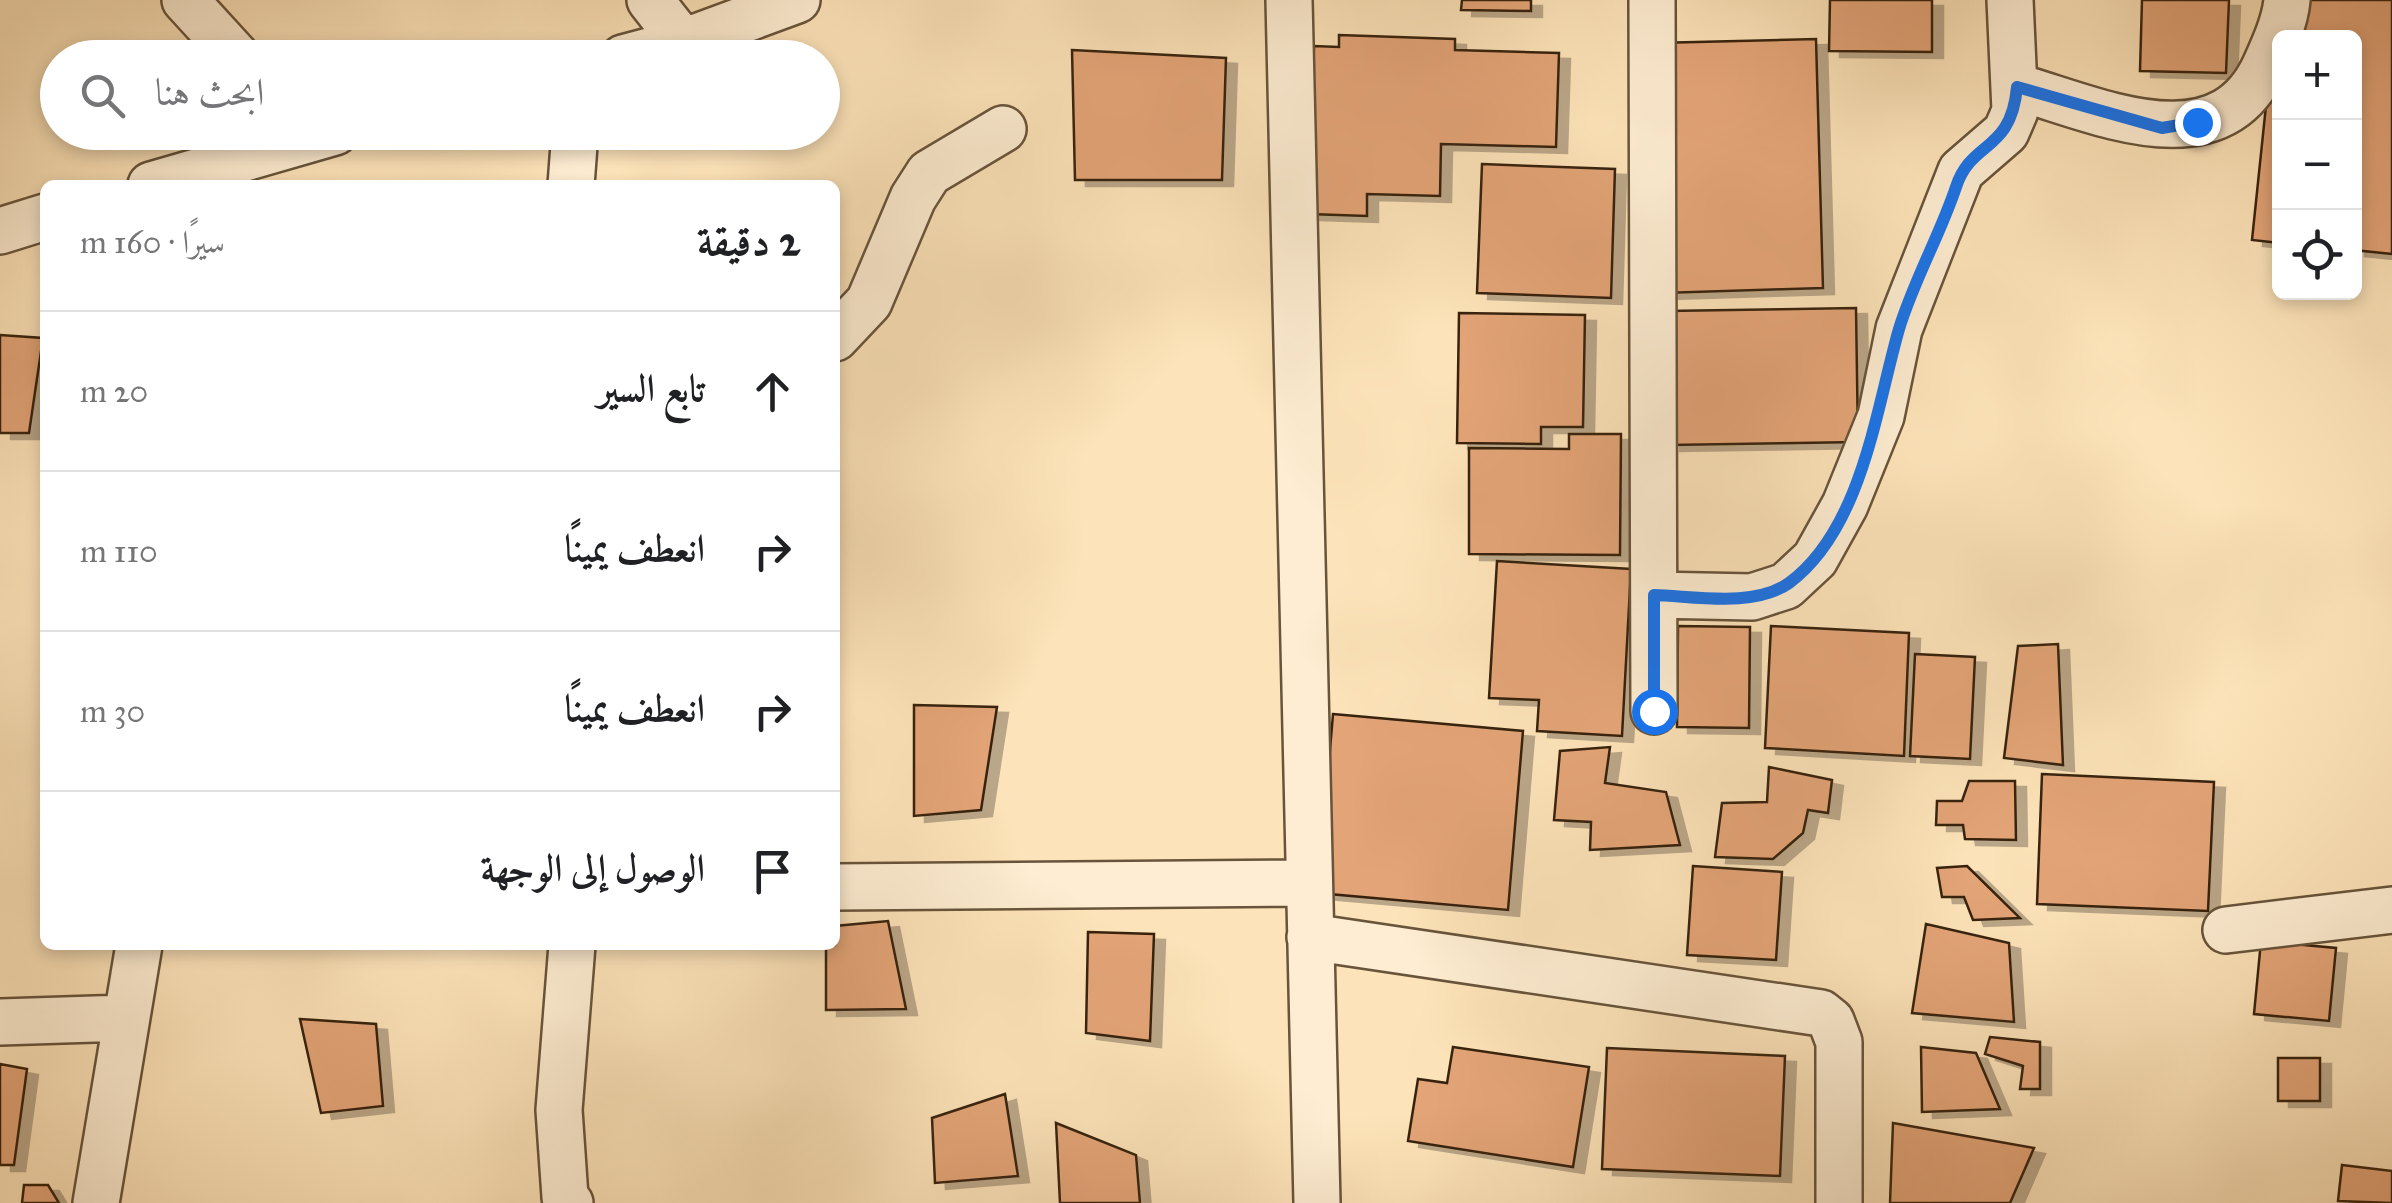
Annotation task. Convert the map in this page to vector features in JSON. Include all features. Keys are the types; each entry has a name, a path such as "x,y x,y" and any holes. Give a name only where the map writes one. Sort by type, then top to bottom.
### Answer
{"street":[{"path":"185,0 222,40"},
{"path":"650,0 681,40"},
{"path":"688,40 796,0"},
{"path":"1289,0 1317,1203"},
{"path":"1652,0 1654,711"},
{"path":"1654,595 1752,597 1786,586 1816,559 1845,506 1881,416 1900,328 1961,171 2006,132 2015,112 2017,87 2010,0"},
{"path":"2017,87 2162,128 2197,122 2234,110 2252,93 2287,0"},
{"path":"840,333 869,302 913,198 929,173 1003,129"},
{"path":"571,180 574,150"},
{"path":"171,180 273,155"},
{"path":"0,231 40,219"},
{"path":"840,888 1309,884"},
{"path":"2226,930 2392,910"},
{"path":"1310,937 1821,1013 1831,1021 1839,1042 1838,1203"},
{"path":"96,1203 137,950"},
{"path":"570,1203 565,1196 560,1110 572,950"},
{"path":"0,1022 126,1018"}],"building":[{"path":"1462,0 1531,0 1531,11 1461,10"},
{"path":"1830,0 1932,0 1932,52 1829,51"},
{"path":"2142,0 2229,0 2226,73 2140,71"},
{"path":"2277,0 2392,0 2392,254 2362,251 2362,30 2274,30"},
{"path":"1339,35 1455,39 1455,50 1559,53 1556,147 1441,144 1440,196 1367,194 1367,216 1309,214 1314,46 1339,47"},
{"path":"1816,39 1823,288 1662,293 1655,43"},
{"path":"2272,48 2272,242 2252,240"},
{"path":"1072,50 1226,58 1222,180 1075,180"},
{"path":"1482,164 1615,169 1611,298 1477,293"},
{"path":"1856,308 1858,442 1669,445 1667,311"},
{"path":"1459,313 1585,315 1583,427 1541,427 1541,444 1457,443"},
{"path":"0,335 40,338 29,433 0,433"},
{"path":"1569,434 1621,434 1620,555 1469,554 1469,448 1569,449"},
{"path":"1497,561 1631,569 1622,736 1537,731 1539,700 1489,698"},
{"path":"1678,626 1750,627 1749,728 1677,727"},
{"path":"1771,626 1909,633 1904,756 1765,748"},
{"path":"2058,644 2063,765 2004,758 2018,646"},
{"path":"1915,654 1975,657 1970,759 1910,756"},
{"path":"914,705 997,707 981,810 914,816"},
{"path":"1333,714 1523,731 1508,910 1318,893"},
{"path":"1610,747 1605,783 1666,792 1680,845 1590,850 1591,822 1554,820 1560,751"},
{"path":"1769,767 1832,780 1828,813 1808,810 1803,833 1773,859 1715,857 1722,803 1767,802"},
{"path":"2042,774 2214,782 2208,911 2037,904"},
{"path":"1969,781 2015,781 2016,840 1965,839 1963,825 1936,825 1937,801 1962,801"},
{"path":"1693,866 1782,872 1776,960 1687,955"},
{"path":"1967,866 2020,918 1973,920 1964,897 1942,897 1937,868"},
{"path":"888,921 906,1009 826,1010 826,950 840,950 840,926"},
{"path":"1926,924 2009,943 2014,1022 1912,1013"},
{"path":"1088,932 1154,934 1150,1041 1086,1033"},
{"path":"2261,941 2336,948 2329,1021 2254,1014"},
{"path":"300,1019 376,1024 383,1106 321,1113"},
{"path":"1990,1037 2040,1042 2040,1089 2020,1089 2023,1066 1985,1054"},
{"path":"1453,1047 1589,1067 1573,1167 1408,1141 1418,1079 1447,1083"},
{"path":"1921,1047 1976,1053 2000,1109 1922,1112"},
{"path":"1607,1048 1785,1056 1780,1176 1602,1169"},
{"path":"2278,1058 2320,1058 2320,1101 2278,1101"},
{"path":"0,1064 27,1069 14,1165 0,1165"},
{"path":"1005,1094 1018,1176 935,1183 932,1118"},
{"path":"1056,1123 1136,1155 1140,1203 1060,1203"},
{"path":"1893,1123 2034,1148 2010,1203 1890,1203"},
{"path":"2342,1165 2392,1171 2392,1203 2338,1201"},
{"path":"24,1185 48,1185 59,1203 22,1203"}],"route":[{"path":"1654,711 1654,595 1752,597 1786,586 1816,559 1845,506 1881,416 1900,328 1961,171 2006,132 2015,112 2017,87 2162,128 2197,122"}]}
